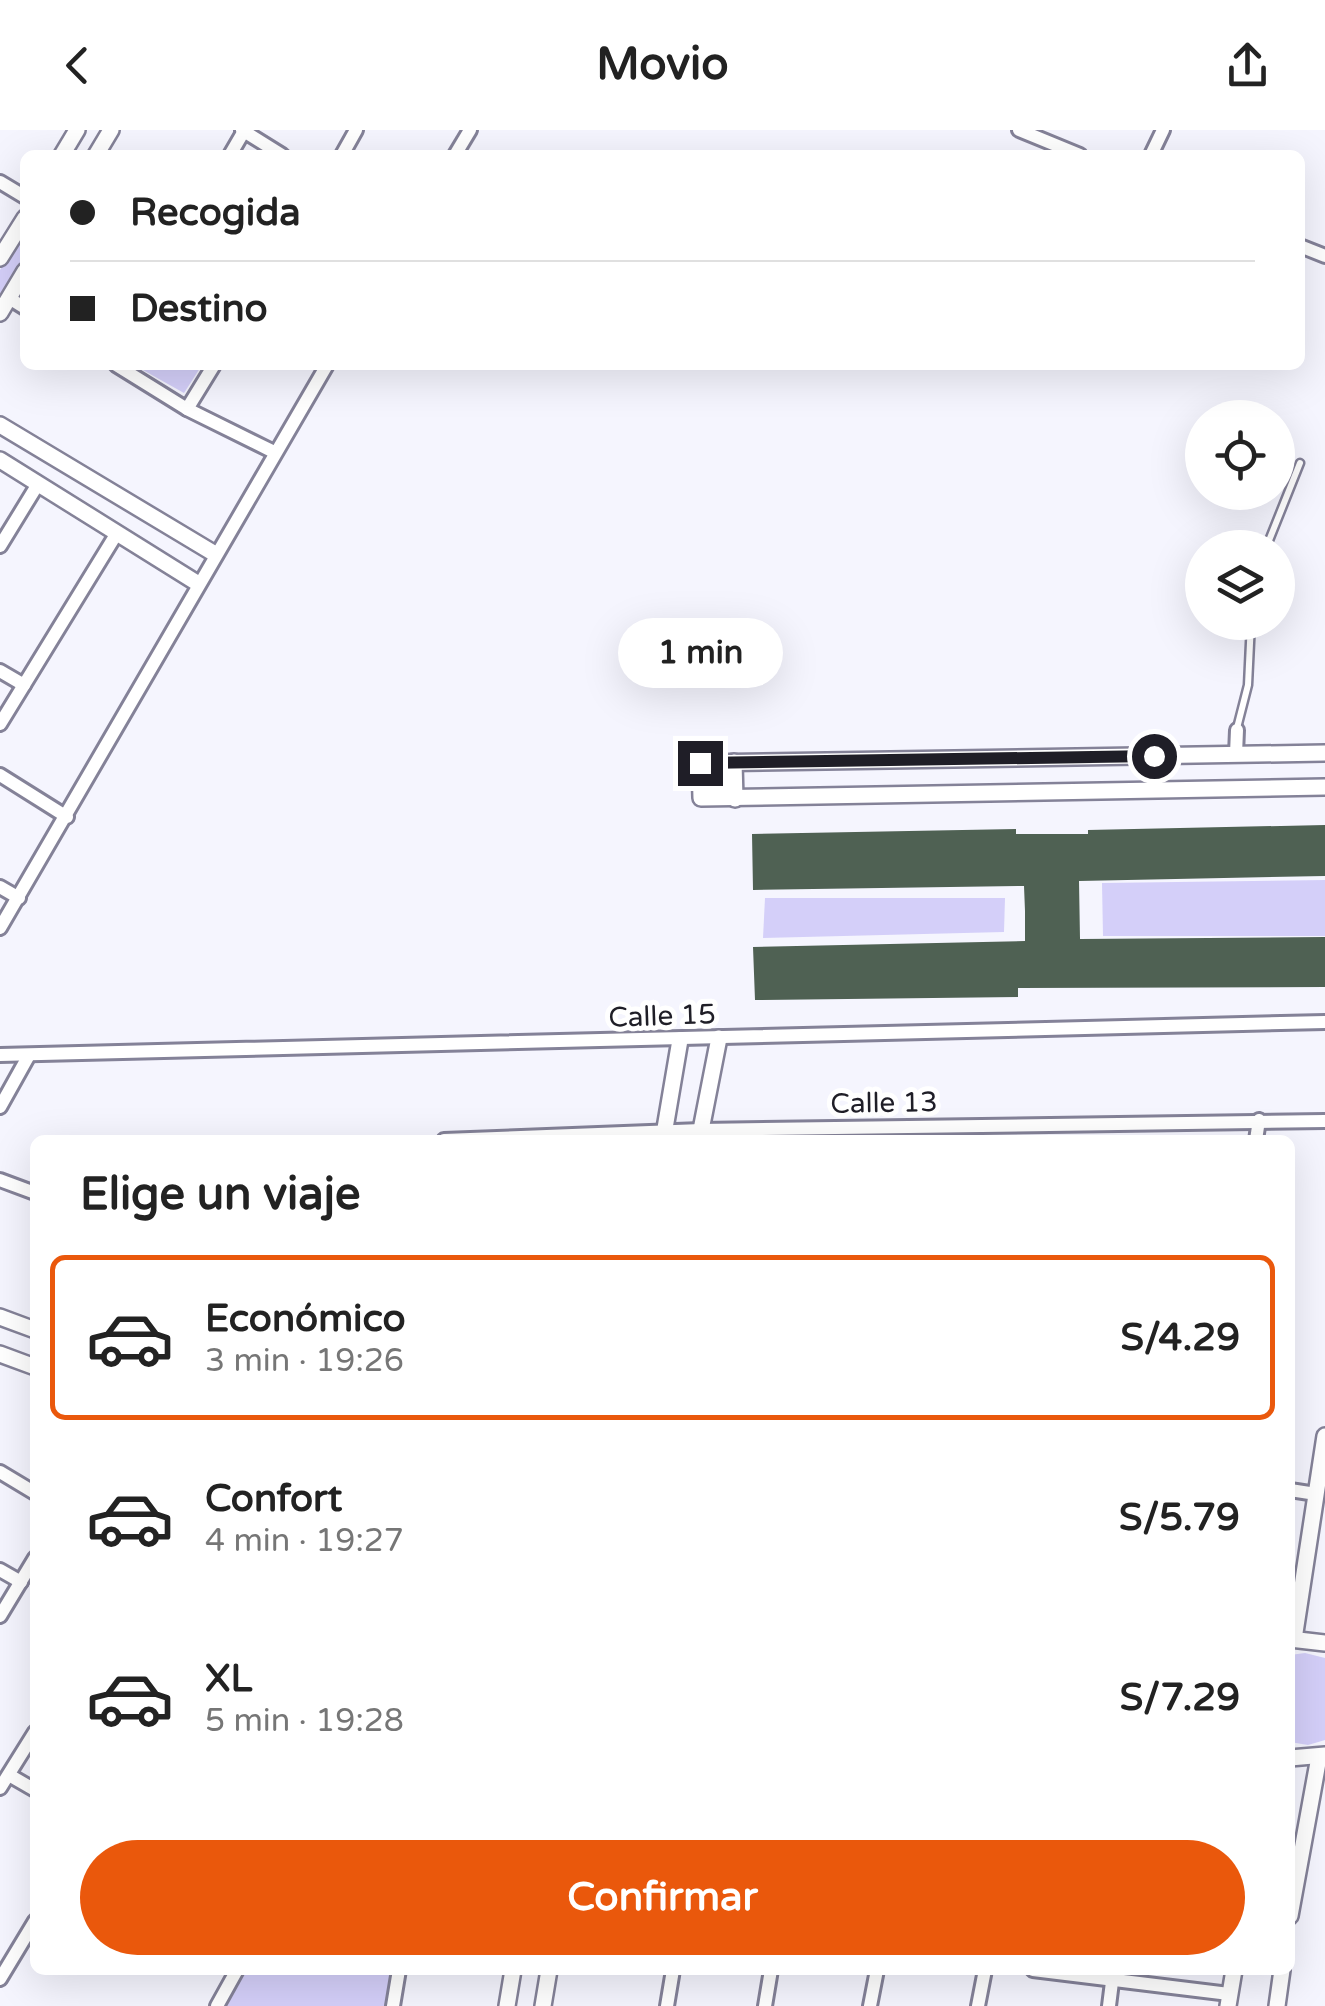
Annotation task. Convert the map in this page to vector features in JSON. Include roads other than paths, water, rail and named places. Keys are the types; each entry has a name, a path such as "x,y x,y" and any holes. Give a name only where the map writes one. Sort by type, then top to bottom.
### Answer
{"street":[{"path":"243,130 274,150"},
{"path":"1019,130 1068,150"},
{"path":"0,258 20,226"},
{"path":"0,313 20,279"},
{"path":"9,298 20,305"},
{"path":"124,370 187,409 274,452"},
{"path":"187,409 211,370"},
{"path":"0,928 324,370"},
{"path":"0,425 215,554"},
{"path":"0,460 197,584"},
{"path":"0,546 38,484"},
{"path":"0,724 117,534"},
{"path":"0,672 24,685"},
{"path":"1236,754 1237,730"},
{"path":"1325,753 700,763 701,798 1325,787"},
{"path":"734,762 735,799"},
{"path":"0,775 67,817"},
{"path":"0,887 19,898"},
{"name":"Calle 15","path":"0,1055 1325,1022"},
{"path":"700,1135 719,1038"},
{"path":"664,1135 680,1040"},
{"path":"0,1107 29,1055"},
{"path":"1257,1135 1259,1120"},
{"name":"Calle 13","path":"700,1135 1325,1120"},
{"path":"1062,1135 1064,1124"},
{"path":"1147,1135 1150,1124"},
{"path":"0,1180 30,1191"},
{"path":"0,1317 30,1328"},
{"path":"0,1354 30,1364"},
{"path":"1295,1621 1325,1436"},
{"path":"0,1472 30,1490"},
{"path":"1295,1491 1316,1494"},
{"path":"0,1616 30,1566"},
{"path":"0,1570 20,1582"},
{"path":"1295,1639 1325,1642"},
{"path":"0,1788 30,1740"},
{"path":"1295,1758 1322,1756 1295,1891"},
{"path":"8,1774 30,1787"},
{"path":"0,1980 30,1929"},
{"path":"217,2006 234,1975"},
{"path":"393,2006 398,1975"},
{"path":"507,2006 512,1975"},
{"path":"543,2006 549,1975"},
{"path":"666,2006 672,1975"},
{"path":"765,2006 770,1975"},
{"path":"870,2006 876,1975"},
{"path":"978,2006 983,1975"},
{"path":"1066,1975 1229,2000 1233,1975"},
{"path":"1277,2006 1281,1975"},
{"path":"1109,2006 1112,1982"}],"lane":[{"path":"1273,530 1300,463"},
{"path":"1237,730 1248,680 1250,640"}]}
